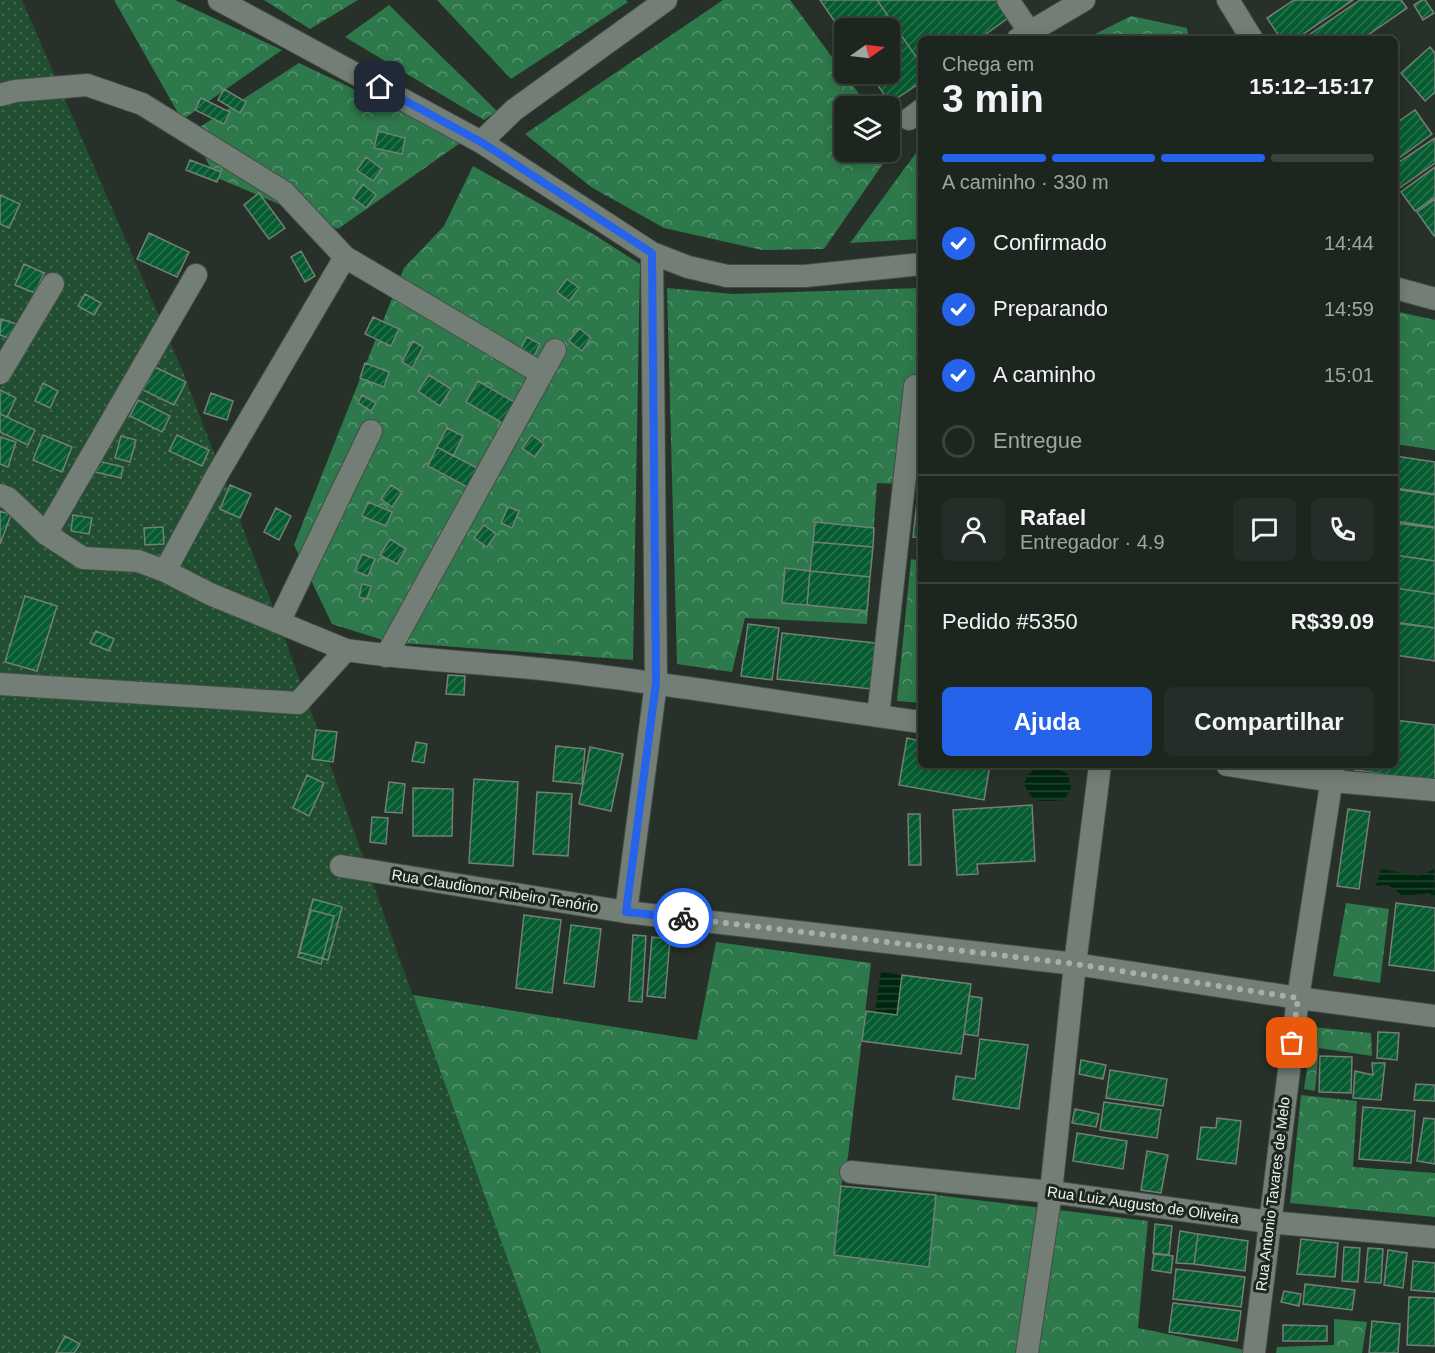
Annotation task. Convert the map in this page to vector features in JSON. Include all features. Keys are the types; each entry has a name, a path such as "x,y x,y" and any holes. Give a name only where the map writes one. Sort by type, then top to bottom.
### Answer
{"street":[{"path":"219,0 481,142 652,253 688,267 727,276 806,276 918,264"},
{"path":"1008,0 1024,35 1084,0"},
{"path":"1228,0 1250,36"},
{"path":"481,142 514,110 659,2"},
{"path":"0,95 15,91 87,85 142,104 284,192 345,257 541,373"},
{"path":"626,912 656,683 652,253"},
{"path":"165,571 217,475 345,257"},
{"path":"46,534 196,275"},
{"path":"0,373 53,284"},
{"path":"1398,289 1435,299"},
{"path":"386,656 555,350"},
{"path":"878,716 915,386"},
{"path":"279,622 370,431"},
{"path":"0,495 8,498 46,534 83,558 138,561 165,571 210,594 346,650 656,683 918,722"},
{"path":"0,684 298,703 346,650"},
{"path":"1027,1353 1051,1192 1075,964 1100,768"},
{"path":"1267,768 1333,773 1435,790"},
{"name":"Rua Antonio Tavares de Melo","path":"1254,1353 1298,998 1333,773"},
{"name":"Rua Claudionor Ribeiro Tenório","path":"341,866 626,912 1075,964 1435,1016"},
{"name":"Rua Luiz Augusto de Oliveira","path":"851,1172 1051,1192 1269,1222 1435,1237"}],"green space":[{"path":"114,0 175,0 282,50 182,120"},
{"path":"264,0 358,0 310,29"},
{"path":"437,0 626,0 628,2 511,79"},
{"path":"723,0 790,0 834,60 834,84 852,84 861,96 834,96 834,162 884,162 824,249 762,250 664,228 591,187 525,134"},
{"path":"389,5 497,111 484,120 345,37"},
{"path":"1131,16 1187,28 1188,36 1091,36"},
{"path":"299,63 463,141 338,229 215,177 192,132"},
{"path":"918,150 918,239 850,243"},
{"path":"473,166 593,234 640,264 633,660 389,642 332,624 294,545 404,268 444,226"},
{"path":"667,288 733,294 918,288 918,485 877,483 867,624 745,618 732,672 677,664"},
{"path":"1398,312 1435,320 1435,450 1398,444"},
{"path":"911,559 918,560 918,703 897,701"},
{"path":"1346,903 1389,909 1380,983 1333,976"},
{"path":"716,942 871,963 834,1255 929,1267 936,1195 1148,1221 1138,1328 1250,1351 1250,1353 541,1353 413,995 697,1040"},
{"path":"1313,1027 1371,1033 1372,1056 1319,1048 1315,1091 1304,1089"},
{"path":"1301,1095 1357,1101 1353,1167 1435,1173 1435,1217 1290,1203"},
{"path":"1334,1319 1367,1322 1362,1353 1276,1353 1277,1347 1334,1345"}],"shaded area":[{"path":"0,0 22,0 183,372 279,622 541,1353 0,1353"},
{"path":"1036,768 1055,768 1067,773 1071,787 1065,800 1040,801 1031,796 1024,783"},
{"path":"1381,869 1419,876 1434,869 1435,897 1429,893 1403,896 1388,885 1376,886"},
{"path":"881,972 902,975 897,1015 875,1012"}],"building":[{"path":"820,0 877,0 889,18 834,18 834,20"},
{"path":"877,0 996,0 1008,18 983,36 918,36 918,60 900,33 900,18 889,18"},
{"path":"1294,0 1353,0 1300,36 1279,36 1267,18"},
{"path":"1360,0 1401,0 1407,8 1366,36 1307,36"},
{"path":"1425,0 1434,13 1423,20 1414,5"},
{"path":"900,33 918,60 918,84 900,96 885,96 877,84 900,84"},
{"path":"900,33 918,60 918,84 900,96 885,96 877,84 900,84"},
{"path":"1430,47 1435,53 1435,92 1425,101 1401,73"},
{"path":"224,89 246,102 240,113 218,100"},
{"path":"201,98 230,112 224,124 195,110"},
{"path":"1415,110 1432,134 1398,159 1398,122"},
{"path":"378,131 405,138 402,154 374,148"},
{"path":"1435,138 1435,163 1398,189 1398,163"},
{"path":"366,157 382,169 373,181 357,170"},
{"path":"190,160 221,172 217,182 186,170"},
{"path":"1435,167 1435,197 1415,211 1401,192"},
{"path":"363,184 376,195 366,208 353,198"},
{"path":"259,193 285,228 269,239 244,205"},
{"path":"0,195 20,204 9,228 0,224"},
{"path":"1435,199 1435,235 1434,236 1417,212"},
{"path":"149,233 189,252 177,277 137,259"},
{"path":"301,251 315,276 305,282 291,257"},
{"path":"24,264 44,273 35,293 15,285"},
{"path":"567,279 579,288 569,301 557,292"},
{"path":"85,294 101,303 94,315 78,306"},
{"path":"373,317 399,329 391,346 365,334"},
{"path":"1,319 16,324 11,339 0,335"},
{"path":"579,328 591,338 582,351 569,341"},
{"path":"527,337 540,344 534,356 521,348"},
{"path":"413,341 423,347 412,368 402,362"},
{"path":"365,363 389,372 384,387 360,378"},
{"path":"155,367 186,382 174,405 143,390"},
{"path":"429,375 451,389 440,406 418,391"},
{"path":"478,381 516,403 504,424 466,402"},
{"path":"43,383 58,391 50,408 35,401"},
{"path":"0,390 16,398 7,417 0,414"},
{"path":"211,393 233,401 227,420 204,413"},
{"path":"362,395 376,403 371,411 358,403"},
{"path":"138,400 170,416 162,432 130,416"},
{"path":"0,414 35,430 28,445 0,432"},
{"path":"447,428 463,436 453,456 437,447"},
{"path":"43,435 72,447 62,472 33,460"},
{"path":"177,435 209,450 202,466 169,451"},
{"path":"532,435 544,444 535,457 522,448"},
{"path":"121,436 136,440 130,462 115,458"},
{"path":"0,437 16,442 8,467 0,464"},
{"path":"437,447 479,469 469,488 428,466"},
{"path":"1398,456 1435,462 1435,495 1398,489"},
{"path":"98,461 123,467 121,478 95,472"},
{"path":"230,485 251,494 240,518 220,509"},
{"path":"391,485 402,492 392,507 381,499"},
{"path":"1398,488 1435,494 1435,527 1398,521"},
{"path":"918,493 918,538 913,537"},
{"path":"368,502 392,512 386,526 362,516"},
{"path":"508,507 519,511 512,528 501,523"},
{"path":"276,508 291,516 279,540 264,532"},
{"path":"0,511 11,515 0,544"},
{"path":"73,515 92,518 89,534 71,531"},
{"path":"815,522 874,528 873,547 813,542"},
{"path":"1398,523 1435,528 1435,561 1398,555"},
{"path":"484,525 496,534 487,547 474,538"},
{"path":"163,527 164,544 145,545 144,528"},
{"path":"390,539 406,549 397,564 380,555"},
{"path":"813,542 873,547 870,577 810,571"},
{"path":"362,554 375,559 368,576 355,571"},
{"path":"1398,555 1435,561 1435,594 1398,588"},
{"path":"785,568 810,571 807,605 782,603"},
{"path":"810,571 870,577 867,611 807,605"},
{"path":"362,584 371,586 367,599 359,597"},
{"path":"1398,588 1435,594 1435,628 1398,622"},
{"path":"25,596 57,606 37,671 5,662"},
{"path":"1398,623 1435,628 1435,661 1398,655"},
{"path":"748,624 779,628 772,680 741,676"},
{"path":"96,631 114,639 109,651 90,643"},
{"path":"782,633 875,643 871,689 777,679"},
{"path":"448,675 465,676 464,695 446,694"},
{"path":"1398,720 1435,725 1435,781 1354,770 1354,768 1398,768"},
{"path":"316,730 337,732 333,762 312,759"},
{"path":"907,738 918,740 918,768 989,768 984,800 899,785"},
{"path":"416,742 427,744 424,763 412,761"},
{"path":"556,746 585,749 582,784 553,781"},
{"path":"590,747 623,754 611,811 579,804"},
{"path":"307,775 324,783 309,816 293,808"},
{"path":"474,779 518,782 513,866 469,863"},
{"path":"389,782 405,784 402,813 385,812"},
{"path":"413,788 453,789 452,836 413,836"},
{"path":"537,792 572,794 568,856 533,854"},
{"path":"1032,805 1035,861 977,864 978,874 957,875 953,810"},
{"path":"1348,809 1370,812 1359,889 1337,886"},
{"path":"908,814 920,814 921,865 909,865"},
{"path":"372,817 388,818 386,844 370,842"},
{"path":"313,899 342,907 328,960 299,952"},
{"path":"1396,903 1435,908 1435,971 1389,965"},
{"path":"311,910 334,916 321,964 298,957"},
{"path":"524,915 561,920 552,993 516,988"},
{"path":"571,925 601,929 594,987 564,983"},
{"path":"633,935 646,936 642,1002 629,1001"},
{"path":"652,937 670,939 665,998 647,996"},
{"path":"902,975 971,984 961,1054 862,1041 866,1011 897,1015"},
{"path":"969,996 982,998 978,1036 964,1034"},
{"path":"1378,1032 1399,1033 1397,1060 1377,1058"},
{"path":"980,1039 1028,1045 1019,1109 953,1099 956,1076 975,1079"},
{"path":"1320,1056 1352,1057 1351,1093 1319,1092"},
{"path":"1081,1060 1106,1065 1103,1079 1079,1074"},
{"path":"1372,1063 1385,1063 1381,1100 1353,1098 1355,1071 1373,1075"},
{"path":"1110,1070 1167,1079 1163,1106 1106,1098"},
{"path":"1416,1084 1435,1085 1435,1101 1414,1100"},
{"path":"1104,1102 1161,1110 1157,1138 1100,1130"},
{"path":"1363,1107 1415,1111 1411,1163 1359,1159"},
{"path":"1075,1109 1099,1114 1096,1127 1072,1123"},
{"path":"1217,1118 1241,1121 1236,1164 1197,1159 1201,1127 1216,1128"},
{"path":"1424,1118 1435,1119 1435,1164 1417,1161"},
{"path":"1077,1133 1127,1141 1123,1169 1073,1161"},
{"path":"1147,1151 1168,1155 1161,1193 1141,1190"},
{"path":"841,1186 936,1195 929,1267 834,1255"},
{"path":"1155,1224 1172,1226 1169,1255 1153,1253"},
{"path":"1180,1231 1198,1234 1194,1264 1176,1263"},
{"path":"1198,1234 1248,1241 1245,1271 1194,1264"},
{"path":"1301,1239 1338,1243 1335,1277 1297,1274"},
{"path":"1344,1247 1360,1248 1358,1282 1342,1281"},
{"path":"1368,1248 1383,1249 1381,1283 1365,1282"},
{"path":"1388,1250 1407,1253 1403,1288 1384,1285"},
{"path":"1154,1254 1173,1256 1171,1273 1152,1270"},
{"path":"1413,1261 1435,1263 1435,1292 1411,1290"},
{"path":"1176,1269 1245,1277 1241,1307 1173,1299"},
{"path":"1305,1284 1355,1290 1352,1310 1303,1304"},
{"path":"1284,1291 1301,1294 1299,1306 1281,1302"},
{"path":"1409,1297 1435,1298 1435,1346 1407,1345"},
{"path":"1173,1303 1241,1311 1237,1341 1169,1332"},
{"path":"1372,1321 1400,1324 1398,1353 1369,1353"},
{"path":"1283,1325 1327,1326 1327,1341 1283,1341"},
{"path":"65,1336 80,1344 74,1353 56,1353"}],"way so far":[{"path":"683,918 1075,964 1298,998 1292,1043"}],"route":[{"path":"380,87 481,142 652,253 656,683 626,912 683,918"}]}
